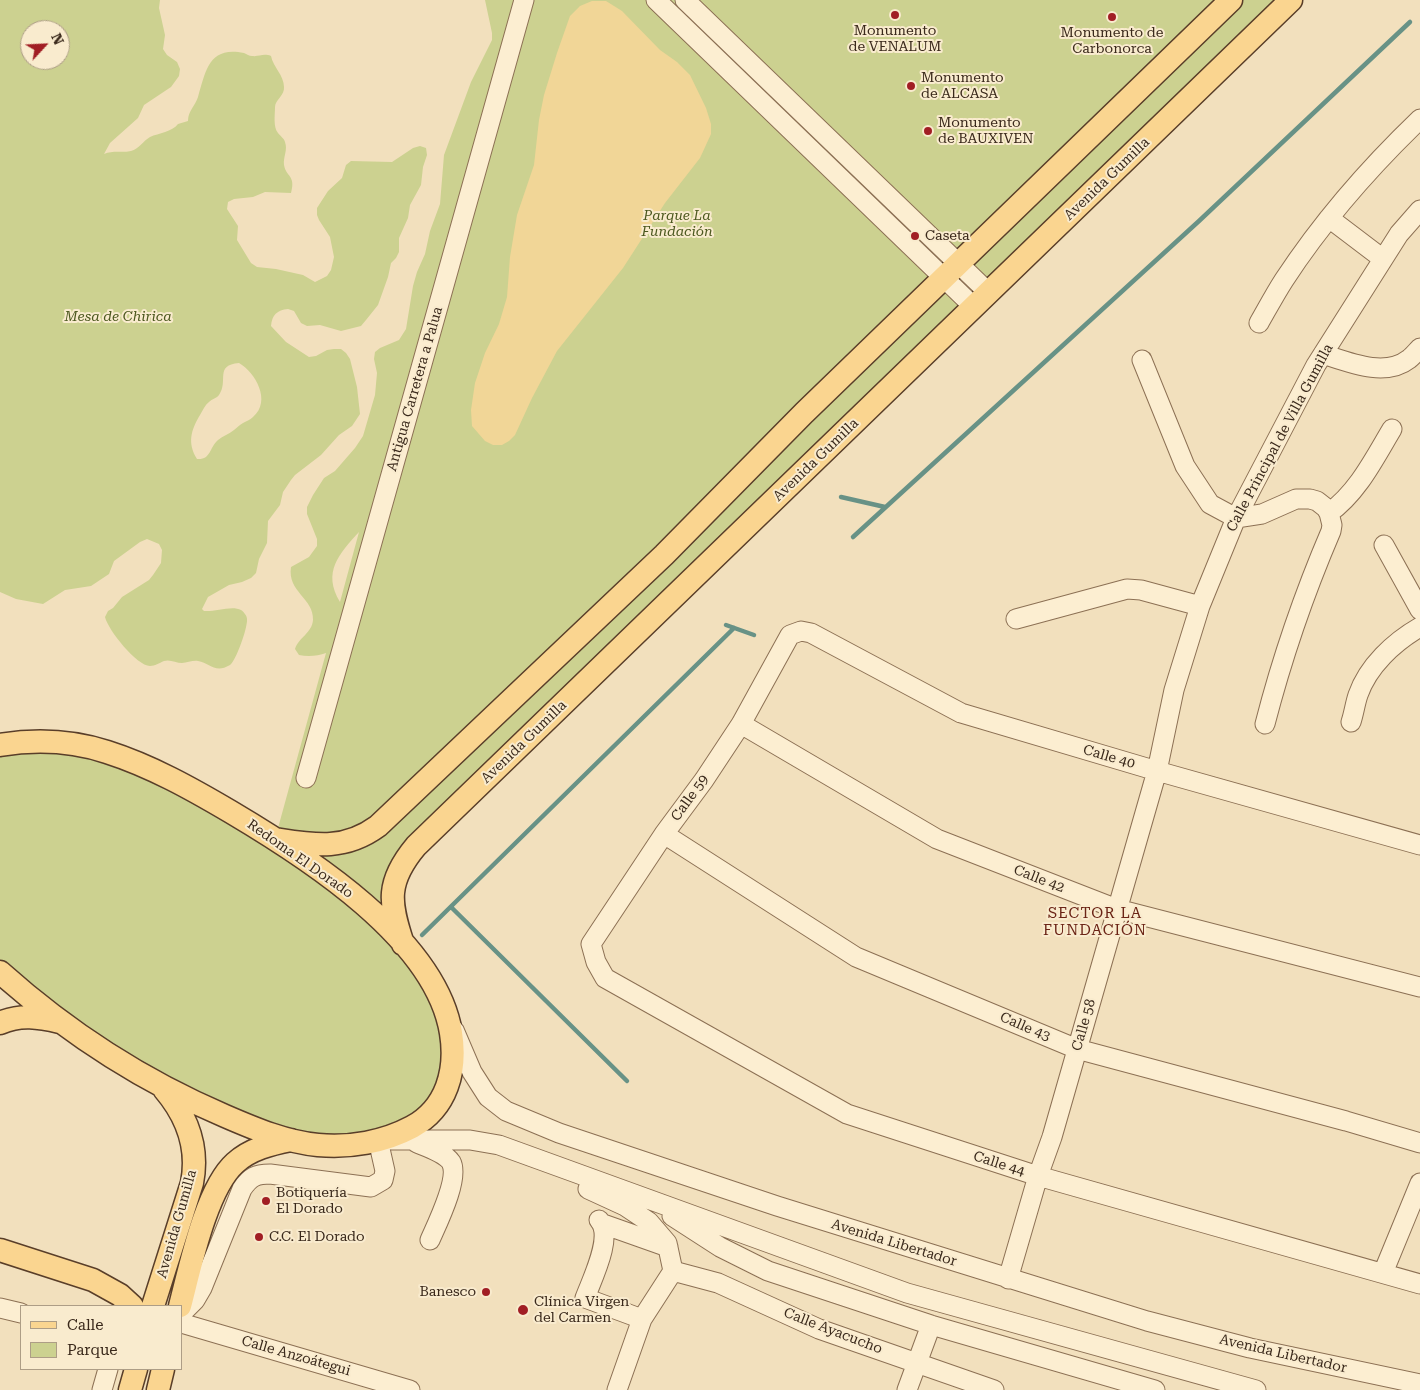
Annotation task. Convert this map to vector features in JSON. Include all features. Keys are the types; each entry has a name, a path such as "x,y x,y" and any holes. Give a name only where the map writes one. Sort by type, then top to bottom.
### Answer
{"main road":[{"path":"276,839 322,845 338,844 360,836 378,826 664,555 804,413 1230,0"},
{"name":"Avenida Gumilla","path":"403,944 393,908 393,892 395,879 400,868 416,846 1291,0"},
{"path":"0,739 34,741"},
{"name":"Redoma El Dorado","path":"0,745 34,741 58,742 82,746 132,761 210,800 276,839 346,889 377,916 424,970 439,996 448,1021 452,1049 452,1070 445,1095 430,1115 420,1123 395,1135 378,1140 357,1144 317,1145 252,1128 164,1088 112,1057 64,1024 0,972"},
{"path":"0,1023 11,1018 27,1016 64,1024"},
{"name":"Avenida Gumilla","path":"153,1305 195,1171 195,1157 189,1131 176,1104 164,1088"},
{"name":"Avenida Gumilla","path":"180,1305 198,1239 222,1179 232,1166 245,1155 292,1139"},
{"path":"0,1250 93,1280 120,1295 131,1305"},
{"path":"130,1390 136,1370"},
{"path":"158,1390 163,1370"}],"street":[{"name":"Antigua Carretera a Palua","path":"306,778 524,0"},
{"path":"656,0 981,300"},
{"path":"685,0 951,271"},
{"path":"1259,323 1284,280 1329,218 1383,157 1420,120"},
{"name":"Calle Principal de Villa Gumilla","path":"1157,771 1174,690 1200,606 1236,518 1323,354 1399,234 1420,210"},
{"path":"1329,218 1383,259"},
{"path":"1323,354 1369,368 1387,367 1416,360"},
{"path":"1142,360 1185,466 1210,504 1236,518 1262,514 1289,501 1303,498 1317,501 1329,513 1332,525 1331,531 1293,628 1277,677 1265,724"},
{"path":"1329,513 1353,491 1392,429"},
{"path":"1384,545 1420,610"},
{"path":"1016,619 1127,589 1141,590 1200,606"},
{"path":"1351,722 1358,695 1365,681 1385,653 1408,634 1420,627"},
{"name":"Calle 59","path":"606,978 596,962 591,944 664,834 704,780 741,724 790,635 801,631 811,633"},
{"name":"Calle 40","path":"811,633 961,713 1157,771 1420,845"},
{"name":"Calle 42","path":"741,724 937,839 1117,909 1420,987"},
{"name":"Calle 58","path":"1008,1279 1038,1176 1052,1137 1157,771"},
{"name":"Calle 43","path":"664,834 856,956 1077,1049 1420,1143"},
{"name":"Calle 44","path":"606,978 847,1114 1038,1176 1420,1284"},
{"name":"Avenida Libertador","path":"439,996 472,1072 488,1097 506,1111 559,1133 777,1206 1147,1321 1250,1348 1420,1384"},
{"path":"182,1313 195,1300 202,1288 242,1189 249,1179 258,1174 270,1174 371,1187 383,1180 385,1171 378,1140 463,1140 499,1145 907,1293 1256,1390"},
{"path":"412,1140 444,1156 450,1161 453,1168 453,1176 446,1203 430,1240"},
{"path":"537,1159 573,1182 624,1206 649,1222 667,1243 673,1271 642,1319 617,1390"},
{"path":"1383,1273 1420,1183"},
{"path":"648,1200 720,1247 768,1271 931,1325 1155,1390"},
{"path":"642,1319 585,1298 605,1242 605,1231 601,1222 668,1247"},
{"name":"Calle Ayacucho","path":"673,1271 718,1283 819,1329 994,1390"},
{"path":"0,1308 20,1313"},
{"name":"Calle Anzoátegui","path":"182,1323 410,1390"},
{"path":"907,1390 931,1325"},
{"path":"102,1390 108,1370"}],"green space":[{"name":"Mesa de Chirica","path":"0,0 160,0 159,8 165,35 163,49 167,55 177,62 180,69 179,76 171,87 144,105 138,118 110,143 104,154 134,150 150,137 169,131 178,124 188,121 207,69 216,57 223,53 232,52 251,56 271,56 284,83 283,93 275,104 275,124 276,130 284,139 286,145 284,165 292,179 292,187 291,193 265,192 253,197 234,199 228,202 227,209 238,226 237,240 251,263 257,267 303,275 315,282 327,276 331,270 334,257 330,237 319,220 317,208 328,191 342,178 346,165 351,161 392,162 413,148 420,146 426,148 427,155 423,167 421,185 410,205 408,218 399,238 399,252 391,263 378,305 361,326 341,331 320,325 307,326 301,323 294,311 288,309 278,312 273,319 271,326 286,342 309,357 334,349 341,349 346,353 350,359 357,387 360,414 352,426 339,435 321,455 295,475 283,492 280,505 268,521 267,543 259,559 256,573 251,578 229,585 208,597 202,609 204,611 228,608 237,609 245,614 247,619 241,644 230,665 216,668 198,661 182,663 168,660 150,666 144,664 131,654 111,630 105,617 108,611 122,597 149,580 161,563 162,550 159,544 147,539 114,561 109,574 91,586 65,590 43,604 16,599 0,592","holes":["239,363 245,367 259,387 261,395 259,410 252,418 218,440 205,458 197,459 191,442 194,426 206,405 217,397 222,390 224,370 231,364"]},
{"name":"Parque La Fundación","path":"485,0 1231,0 369,832 275,839 326,653 302,656 295,649 310,628 313,620 309,606 296,589 291,576 291,567 309,557 317,546 317,539 307,514 307,507 324,478 335,471 363,436 375,395 377,373 374,359 375,352 399,340 406,329 413,286 440,204 444,155 471,82 492,40","holes":["359,532 340,602 333,582 335,564 339,556"]},
{"path":"1234,0 1287,0 988,291 960,264"},
{"path":"944,280 972,308 414,845 397,932 310,847 351,843"},
{"path":"0,749 81,750 208,803 374,919 440,1009 445,1082 407,1125 318,1141 166,1085 0,966"}],"sand":[{"path":"592,1 606,1 622,11 660,50 677,62 690,75 706,108 711,124 711,134 700,158 665,203 623,268 557,351 515,435 502,445 493,445 485,441 472,426 471,410 475,383 485,353 499,324 507,297 510,257 517,215 534,165 544,95 570,16 580,6"}],"waterway":[{"path":"853,537 1199,221 1410,22"},
{"path":"841,497 885,507"},
{"path":"726,625 754,635"},
{"path":"422,935 734,628"},
{"path":"451,907 627,1081"}],"place":[{"name":"Monumento de VENALUM","path":"895,15"},
{"name":"Monumento de Carbonorca","path":"1112,17"},
{"name":"Monumento de ALCASA","path":"911,86"},
{"name":"Monumento de BAUXIVEN","path":"928,131"},
{"name":"Caseta","path":"915,236"},
{"name":"Botiquería El Dorado","path":"266,1201"},
{"name":"C.C. El Dorado","path":"259,1237"},
{"name":"Banesco","path":"486,1292"},
{"name":"Clínica Virgen del Carmen","path":"523,1310"}],"district":[{"name":"SECTOR LA FUNDACIÓN","path":"1095,922"}]}
